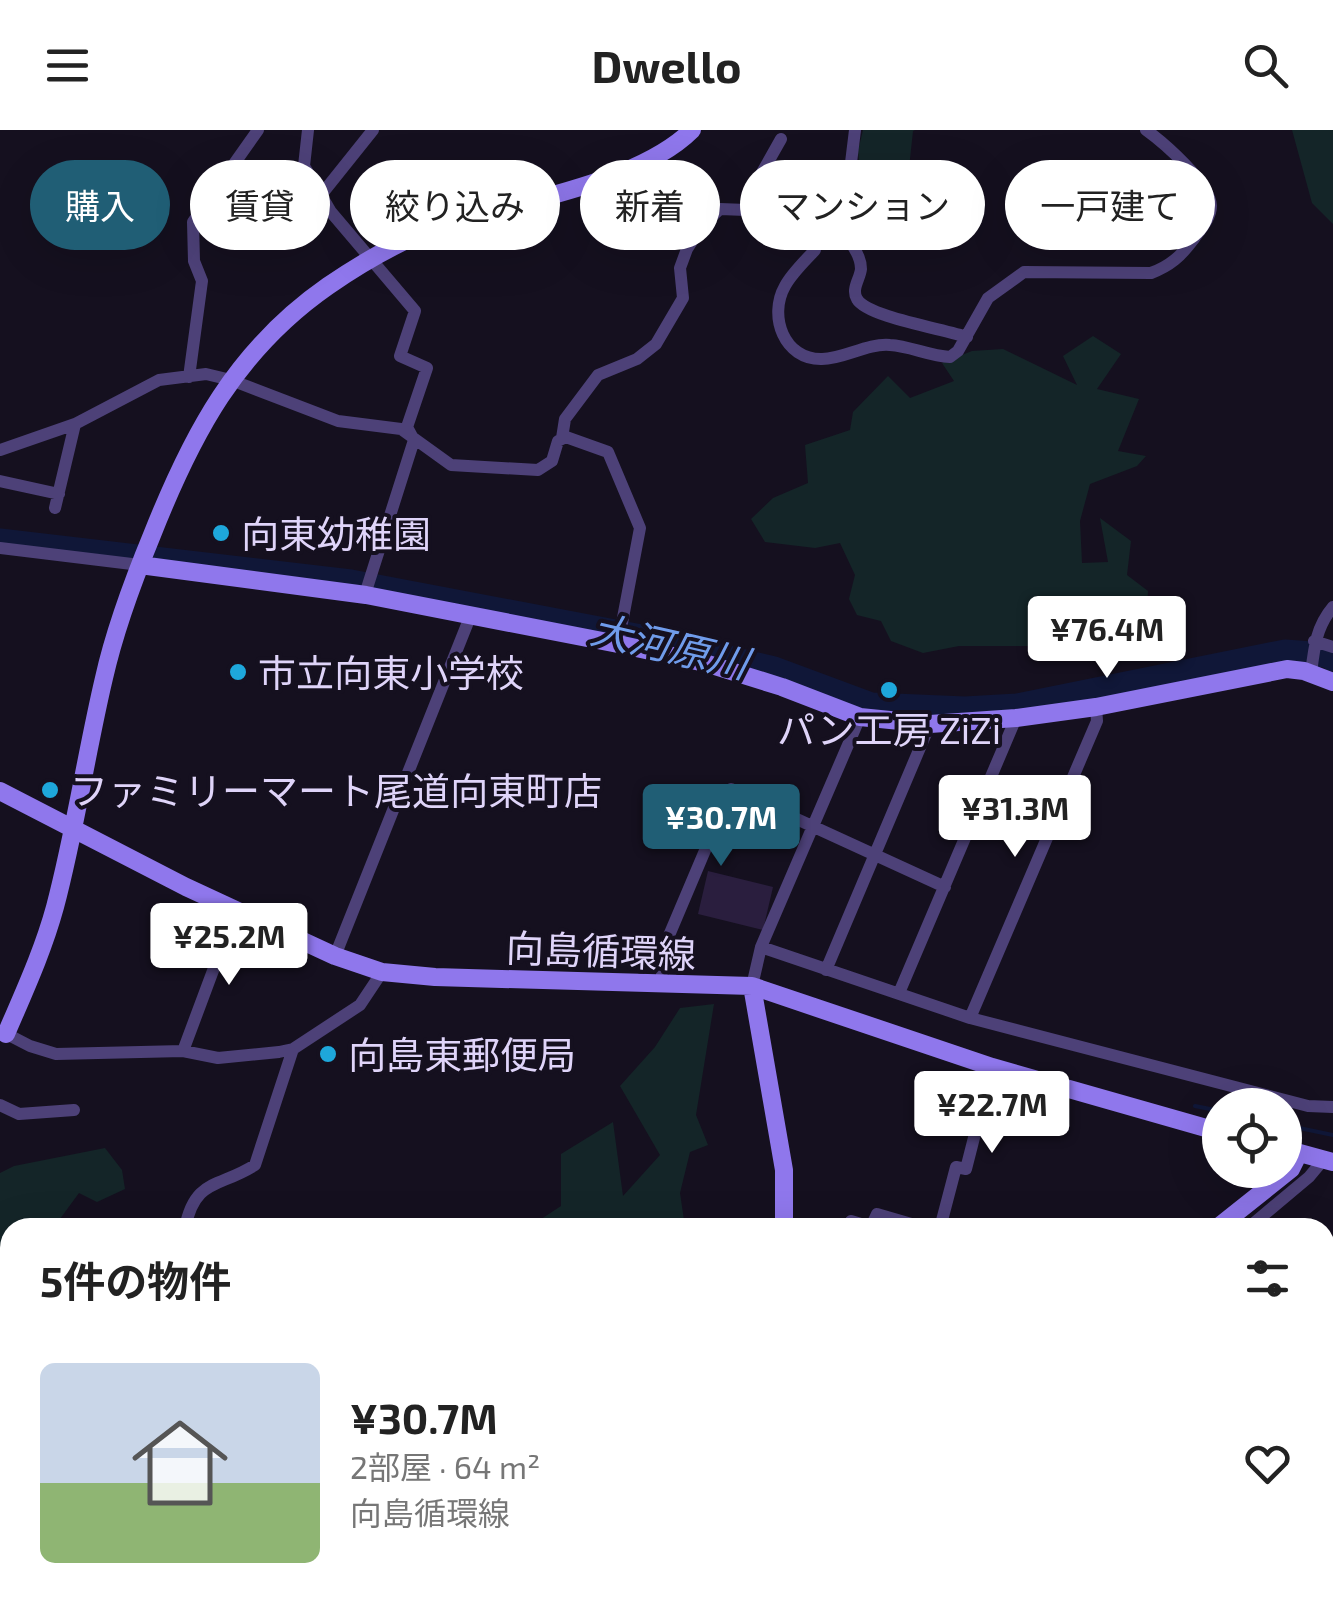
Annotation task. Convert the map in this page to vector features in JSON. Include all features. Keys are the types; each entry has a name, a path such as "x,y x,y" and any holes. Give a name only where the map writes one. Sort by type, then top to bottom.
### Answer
{"street":[{"path":"189,376 202,282 194,261 193,222 258,130"},
{"path":"305,160 308,130"},
{"path":"330,184 373,130"},
{"path":"382,972 360,1004 292,1049 218,1058 182,1051 56,1054 2,1037 39,957 55,906 105,673 140,565 179,468 210,408 250,354 324,289 370,258 440,227 627,171 679,143 692,130"},
{"path":"855,130 850,171 824,196 822,212 856,250 861,268 855,292 858,301 871,311 967,336"},
{"path":"815,250 784,287 778,311 782,339 798,354 817,360 887,344 950,356 967,336 988,298 1024,272 1151,273 1167,267 1185,251 1208,219 1208,195 1171,149 1146,130"},
{"path":"770,160 782,139"},
{"path":"330,209 414,312 400,356 427,368 408,428 414,440 368,583"},
{"path":"0,450 75,424 150,384 206,374 338,420 401,430 451,465 538,470 552,461 565,419 598,374 637,359 656,344 683,298 680,268 701,227 720,209 740,210"},
{"path":"0,481 57,501 75,424"},
{"path":"562,438 608,452 640,528 618,644"},
{"path":"0,548 366,595 618,644 705,663 860,717 930,724 1016,718 1096,707 1261,672 1312,667 1333,682"},
{"path":"1312,667 1314,641 1333,607"},
{"path":"335,956 470,618"},
{"path":"1314,641 1333,647"},
{"path":"970,1018 1098,721 1096,707"},
{"path":"784,1218 784,1170 752,986 761,947 860,717"},
{"path":"898,994 1016,718"},
{"path":"826,970 930,724"},
{"path":"662,984 662,952 731,790 945,887"},
{"name":"向島循環線","path":"0,791 236,910 335,956 382,972 752,986 992,1067 1202,1127"},
{"path":"182,1051 236,910"},
{"path":"761,947 970,1018 1308,1106 1333,1107"},
{"path":"187,1218 190,1204 198,1194 255,1165 292,1049"},
{"path":"943,1218 956,1168 966,1170 992,1067"},
{"path":"0,1105 18,1114 74,1110"},
{"path":"1302,1154 1329,1161"},
{"path":"1260,1218 1329,1161"},
{"path":"1229,1218 1266,1188"}],"shaded area":[{"path":"863,130 915,130 910,160 859,160"},
{"path":"1292,130 1333,130 1333,224 1312,203"},
{"path":"1093,336 1121,354 1097,389 1139,399 1118,451 1146,456 1137,466 1090,484 1080,521 1082,563 1108,562 1100,518 1131,541 1127,575 1148,591 1147,612 1132,626 1066,599 1036,603 1057,622 1035,646 959,646 923,653 891,641 881,621 857,615 849,599 855,575 840,543 815,548 765,542 751,519 773,498 808,483 805,445 850,430 853,412 888,376 910,398 954,381 942,363 972,351 1003,349 1077,385 1063,356"},
{"path":"714,1004 696,1115 708,1145 690,1152 680,1193 684,1218 543,1218 561,1206 561,1154 613,1122 623,1196 660,1155 620,1086 655,1047 680,1008"},
{"path":"105,1148 122,1170 125,1189 97,1202 79,1193 61,1218 0,1218 0,1173 14,1166"}],"building":[{"path":"708,871 773,887 763,930 698,914"}],"waterway":[{"name":"大河原川","path":"0,541 351,582 636,636 774,669 871,705 965,709 1017,706 1285,652 1333,659"},
{"path":"1195,1106 1202,1107"},
{"path":"1302,1129 1333,1135"}],"place":[{"name":"向東幼稚園","path":"221,533"},
{"name":"市立向東小学校","path":"238,672"},
{"name":"パン工房 ZiZi","path":"889,690"},
{"name":"ファミリーマート尾道向東町店","path":"50,790"},
{"name":"向島東郵便局","path":"328,1054"}]}
